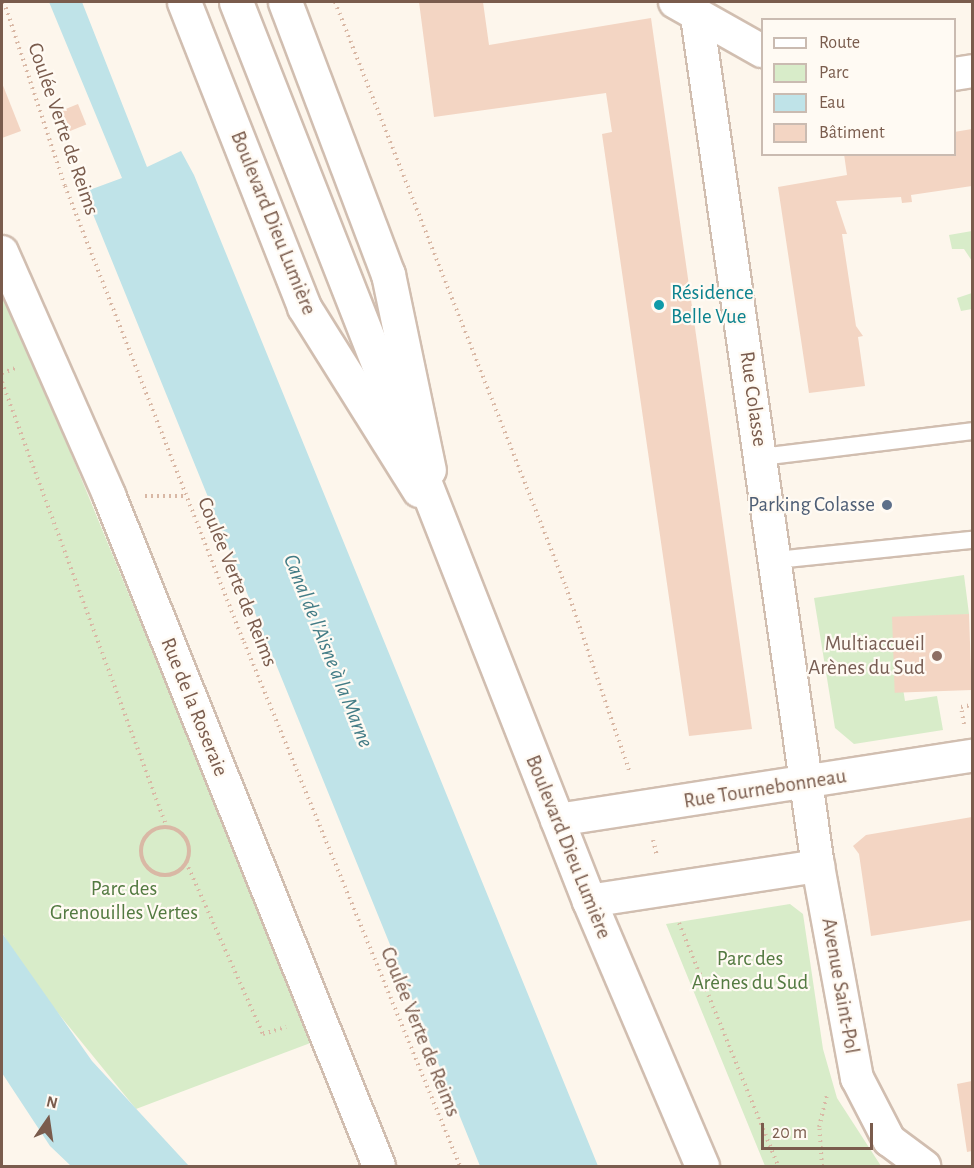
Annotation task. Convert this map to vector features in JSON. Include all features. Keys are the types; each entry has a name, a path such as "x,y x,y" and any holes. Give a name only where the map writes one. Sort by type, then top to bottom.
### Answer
{"main road":[{"name":"Boulevard Dieu Lumière","path":"184,2 304,307 441,524"},
{"name":"Boulevard Dieu Lumière","path":"236,2 589,901 702,1167"},
{"name":"Boulevard Dieu Lumière","path":"285,2 388,274 441,524"}],"street":[{"path":"686,9 761,50"},
{"name":"Rue Colasse","path":"686,9 762,457 809,782"},
{"path":"956,75 972,71"},
{"name":"Rue de la Roseraie","path":"2,252 109,495 379,1167"},
{"name":"Rue Tournebonneau","path":"557,820 643,809 972,756"},
{"name":"Avenue Saint-Pol","path":"809,782 818,866 857,1078 890,1140 924,1167"},
{"path":"589,901 818,866"}],"lane":[{"path":"762,457 972,431"},
{"path":"777,560 972,540"}],"path":[{"name":"Coulée Verte de Reims","path":"4,2 65,186 231,611 459,1167"},
{"path":"335,2 566,587 668,888 778,1167"},
{"path":"2,382 167,827 186,839 186,862 263,1034"},
{"path":"167,827 146,837 143,859 152,871 167,875 186,862"},
{"path":"822,1167 819,1127 831,1080 852,1053"}],"green space":[{"path":"972,231 972,261 964,249 952,249 949,235"},
{"name":"Parc des Grenouilles Vertes","path":"2,286 313,1042 136,1109 23,970 2,932"},
{"path":"972,293 972,309 961,311 957,298"},
{"path":"964,575 969,614 893,626 905,701 937,696 943,730 854,744 835,728 814,598"},
{"name":"Parc des Arènes du Sud","path":"790,904 803,914 823,1049 837,1098 881,1166 765,1166 666,924"}],"water":[{"name":"Canal de l'Aisne à la Marne","path":"49,2 82,2 147,167 181,151 194,175 598,1166 480,1166 84,192 122,178"},
{"path":"2,933 92,1061 189,1166 71,1166 50,1146 2,1073"}],"building":[{"name":"Résidence Belle Vue","path":"419,2 483,2 489,45 651,18 752,729 689,736 602,134 612,132 606,93 434,117"},
{"path":"2,83 21,131 2,138"},
{"path":"78,104 86,124 70,131 61,111"},
{"path":"972,129 972,186 911,195 912,202 902,203 901,197 836,201 847,234 842,234 856,326 863,336 858,337 865,386 809,393 778,187 847,175 844,156 956,156 956,132"},
{"path":"969,614 972,690 895,693 892,617"},
{"path":"972,817 972,920 871,936 859,854 853,846 866,835"},
{"path":"972,1081 972,1151 967,1152 957,1084"}],"place":[{"name":"Résidence Belle Vue","path":"659,305"},
{"name":"Parking Colasse","path":"887,505"},
{"name":"Multiaccueil Arènes du Sud","path":"937,656"}]}
